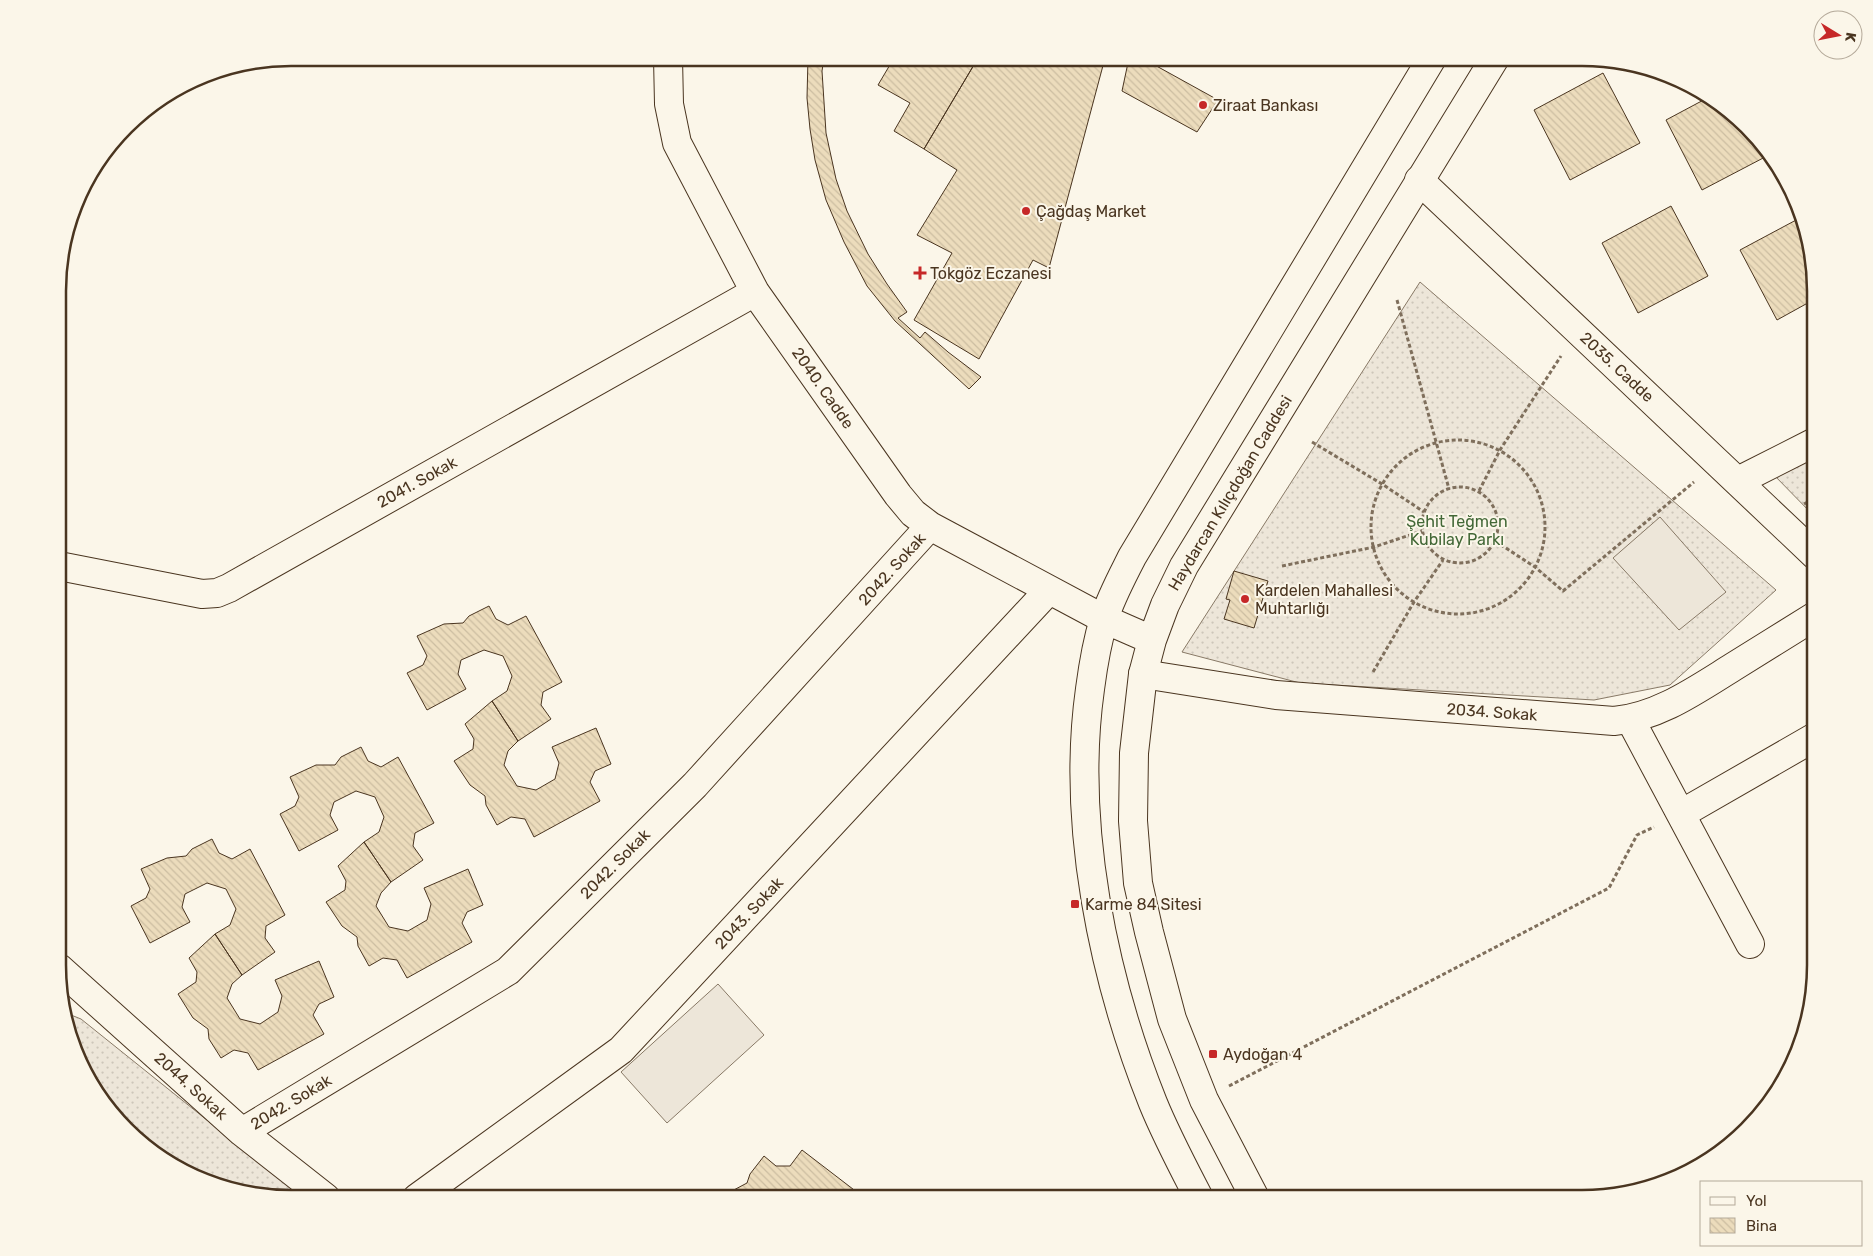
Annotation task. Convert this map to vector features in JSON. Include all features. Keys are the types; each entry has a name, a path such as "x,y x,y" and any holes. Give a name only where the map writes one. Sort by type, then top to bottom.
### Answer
{"street":[{"name":"2040. Cadde","path":"668,66 669,104 677,143 755,292 898,495 913,513 930,526 1048,590 1104,619 1152,640"},
{"path":"1195,1190 1153,1104 1114,985 1098,915 1088,840 1084,766 1086,719 1098,643 1104,619 1118,583 1132,557 1427,66"},
{"name":"Haydarcan Kılıçdoğan Caddesi","path":"1251,1190 1204,1100 1172,1019 1138,883 1133,822 1134,753 1143,674 1152,640 1165,605 1184,566 1490,66"},
{"name":"2035. Cadde","path":"1419,180 1807,547"},
{"name":"2041. Sokak","path":"66,567 202,594 216,593 229,588 755,292"},
{"path":"1738,481 1807,446"},
{"name":"2042. Sokak","path":"242,1132 508,971 695,785 930,526"},
{"name":"2043. Sokak","path":"428,1190 621,1050 1048,590"},
{"name":"2034. Sokak","path":"1143,674 1276,696 1614,721 1630,719 1665,706 1698,689 1807,621"},
{"path":"1630,719 1750,944"},
{"path":"1682,814 1807,742"},
{"name":"2044. Sokak","path":"67,974 242,1132 316,1190"}],"path":[{"path":"1397,300 1449,489"},
{"path":"1479,492 1500,450 1578,330"},
{"path":"1449,440 1476,441 1500,450 1521,465 1536,487 1544,511 1545,537 1535,568 1525,584 1505,601 1482,612 1457,615 1431,611 1407,599 1389,580 1376,557 1371,532 1373,505 1382,484 1401,460 1424,447 1436,443 1449,440"},
{"path":"1312,442 1424,512"},
{"path":"1495,541 1535,568 1563,591 1718,462"},
{"path":"1467,487 1479,492 1489,500 1496,511 1499,524 1491,549 1481,558 1468,563 1455,564 1443,560 1429,547 1422,531 1424,512 1433,497 1449,489 1467,487"},
{"path":"1282,566 1374,546 1422,531"},
{"path":"1355,702 1414,602 1443,560"},
{"path":"1204,1100 1609,888 1637,836 1682,814"}],"green space":[{"name":"Şehit Teğmen Kubilay Parkı","path":"1420,282 1776,590 1670,685 1594,700 1300,683 1182,652"},
{"path":"1807,453 1807,509 1771,472"},
{"path":"1660,517 1726,592 1679,630 1613,558"},
{"path":"718,984 764,1035 667,1123 621,1072"},
{"path":"72,1016 81,1019 294,1190 262,1188 219,1178 179,1160 154,1143 122,1113 96,1077 83,1051"}],"building":[{"path":"808,66 823,66 826,133 836,179 847,211 868,254 907,312 898,318 920,338 925,332 981,377 969,389 895,321 867,286 844,242 826,200 815,160 807,98"},
{"path":"889,66 973,66 924,149 894,131 910,103 878,85"},
{"path":"973,66 1103,66 1049,268 1033,260 979,359 914,320 952,253 917,235 957,170 924,149"},
{"path":"1127,66 1156,66 1218,100 1197,132 1122,91"},
{"path":"1603,73 1640,143 1570,180 1534,110"},
{"path":"1702,101 1741,132 1763,158 1702,190 1666,120"},
{"path":"1671,206 1708,276 1638,313 1602,243"},
{"path":"1795,220 1805,262 1807,303 1777,320 1740,250"},
{"name":"Kardelen Mahallesi Muhtarlığı","path":"1234,571 1268,581 1254,628 1224,619 1230,600 1226,599"},
{"path":"489,606 496,619 508,625 526,616 562,682 543,692 541,705 551,719 518,741 492,701 507,691 512,676 503,656 484,650 461,660 458,674 466,689 427,710 407,673 423,665 427,656 417,636 444,624 463,623 469,616"},
{"path":"492,701 518,741 508,751 504,765 517,786 536,790 555,779 559,763 552,747 596,728 611,764 595,771 590,782 600,801 534,837 525,819 511,817 497,825 486,805 485,796 470,785 454,761 473,749 474,739 465,724"},
{"path":"361,747 368,761 381,767 398,757 434,823 415,833 413,846 423,860 391,882 364,842 379,832 384,817 375,797 356,791 334,802 330,815 338,830 299,851 280,814 295,806 299,797 290,777 316,765 335,765 341,757"},
{"path":"212,839 219,853 232,859 250,849 285,915 266,926 265,938 275,952 242,975 215,934 230,925 236,909 226,889 207,883 185,894 182,907 190,922 150,943 131,906 146,898 150,889 141,869 167,858 186,856 192,849"},
{"path":"364,842 391,882 381,893 376,906 389,927 408,931 427,920 431,904 424,888 468,869 483,905 467,912 462,923 472,942 407,978 397,960 383,958 369,966 358,946 357,937 342,926 326,902 345,890 346,881 338,866"},
{"path":"215,934 242,975 232,984 227,998 240,1019 260,1024 278,1012 282,996 275,980 319,961 334,997 319,1004 313,1015 324,1034 258,1070 248,1053 234,1050 221,1058 209,1039 208,1029 193,1018 178,994 196,982 197,972 189,958"},
{"path":"802,1150 854,1190 734,1190 747,1183 750,1174 764,1156 776,1166 790,1166"}],"place":[{"name":"Ziraat Bankası","path":"1203,105"},
{"name":"Çağdaş Market","path":"1026,211"},
{"name":"Tokgöz Eczanesi","path":"920,273"},
{"name":"Kardelen Mahallesi Muhtarlığı","path":"1245,599"},
{"name":"Karme 84 Sitesi","path":"1075,904"},
{"name":"Aydoğan 4","path":"1213,1054"}]}
